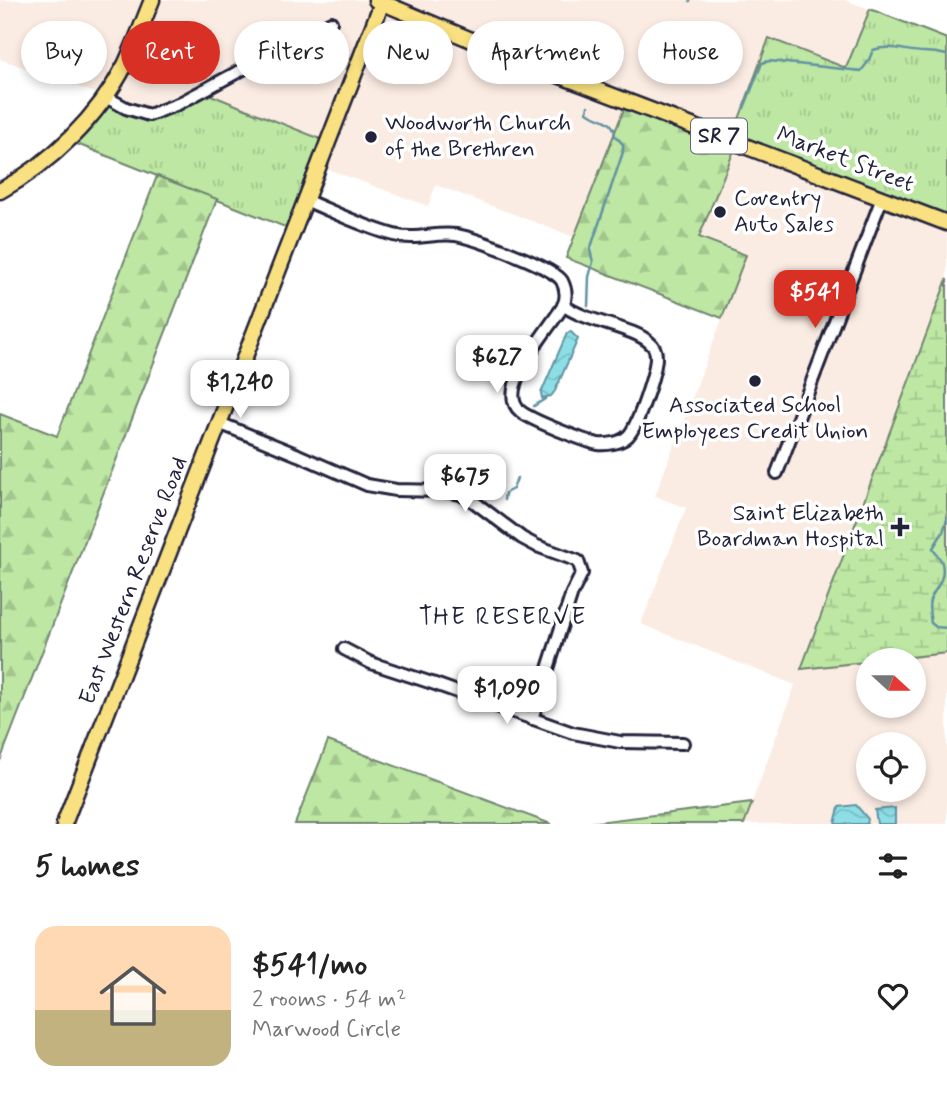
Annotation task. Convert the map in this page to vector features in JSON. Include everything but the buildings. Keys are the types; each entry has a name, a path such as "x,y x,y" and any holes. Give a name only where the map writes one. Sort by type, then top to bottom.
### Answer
{"main road":[{"path":"0,191 24,178 47,160 106,97 125,65 152,0"},
{"name":"Market Street","path":"380,1 537,67 947,223"},
{"name":"East Western Reserve Road","path":"64,824 380,1"}],"street":[{"path":"106,97 126,108 149,115 178,104 234,74"},
{"path":"777,473 882,198"},
{"path":"305,200 390,234 412,239 439,234 460,236 533,262 561,279 566,292 563,305 548,324 527,360 515,383 512,397 518,411 533,419 597,443 612,444 628,436 636,423 656,354 652,345 643,337 583,317 563,305"},
{"path":"219,424 298,454 367,485 396,490 460,494 522,538 578,561 582,573 572,593 532,719"},
{"path":"344,649 371,663 573,733 637,743 683,743"}],"shaded area":[{"path":"0,0 845,0 870,9 846,68 731,141 627,101 574,237 436,185 428,206 319,166 149,115 70,84 107,84 107,21 21,21 21,67 0,59"},
{"path":"737,143 947,223 947,824 744,824 795,685 641,624 686,508 655,496 746,255 699,237"}],"green space":[{"path":"870,9 947,39 947,223 731,141 769,38 846,68"},
{"path":"201,91 328,142 295,231 67,140 106,97 149,115"},
{"path":"627,101 737,143 699,237 746,255 722,318 566,258"},
{"path":"157,176 217,199 0,761 0,414 57,436"},
{"path":"947,279 947,653 926,655 926,648 856,648 856,663 801,669"},
{"path":"328,741 551,824 295,824"},
{"path":"752,803 744,824 581,824"}],"water":[{"path":"571,332 578,339 555,391 551,396 542,398 541,393 567,333"},
{"path":"856,805 868,819 867,824 835,824 839,807"},
{"path":"895,808 895,824 877,824 875,810"}],"waterway":[{"path":"744,108 762,63 769,61 861,71 873,50 880,48 947,55"},
{"path":"588,106 587,112 609,123 615,136 623,144 623,152 590,250 593,262 589,277 588,306"},
{"path":"534,406 545,399"},
{"path":"504,500 505,493 513,489 517,478"},
{"path":"947,519 933,548 942,563 943,574 929,605 931,623 936,627 947,628"}],"place":[{"name":"Woodworth Church of the Brethren","path":"371,137"},
{"name":"Coventry Auto Sales","path":"720,212"},
{"name":"Associated School Employees Credit Union","path":"755,381"},
{"name":"Saint Elizabeth Boardman Hospital","path":"900,527"}],"district":[{"name":"THE RESERVE","path":"503,617"}]}
